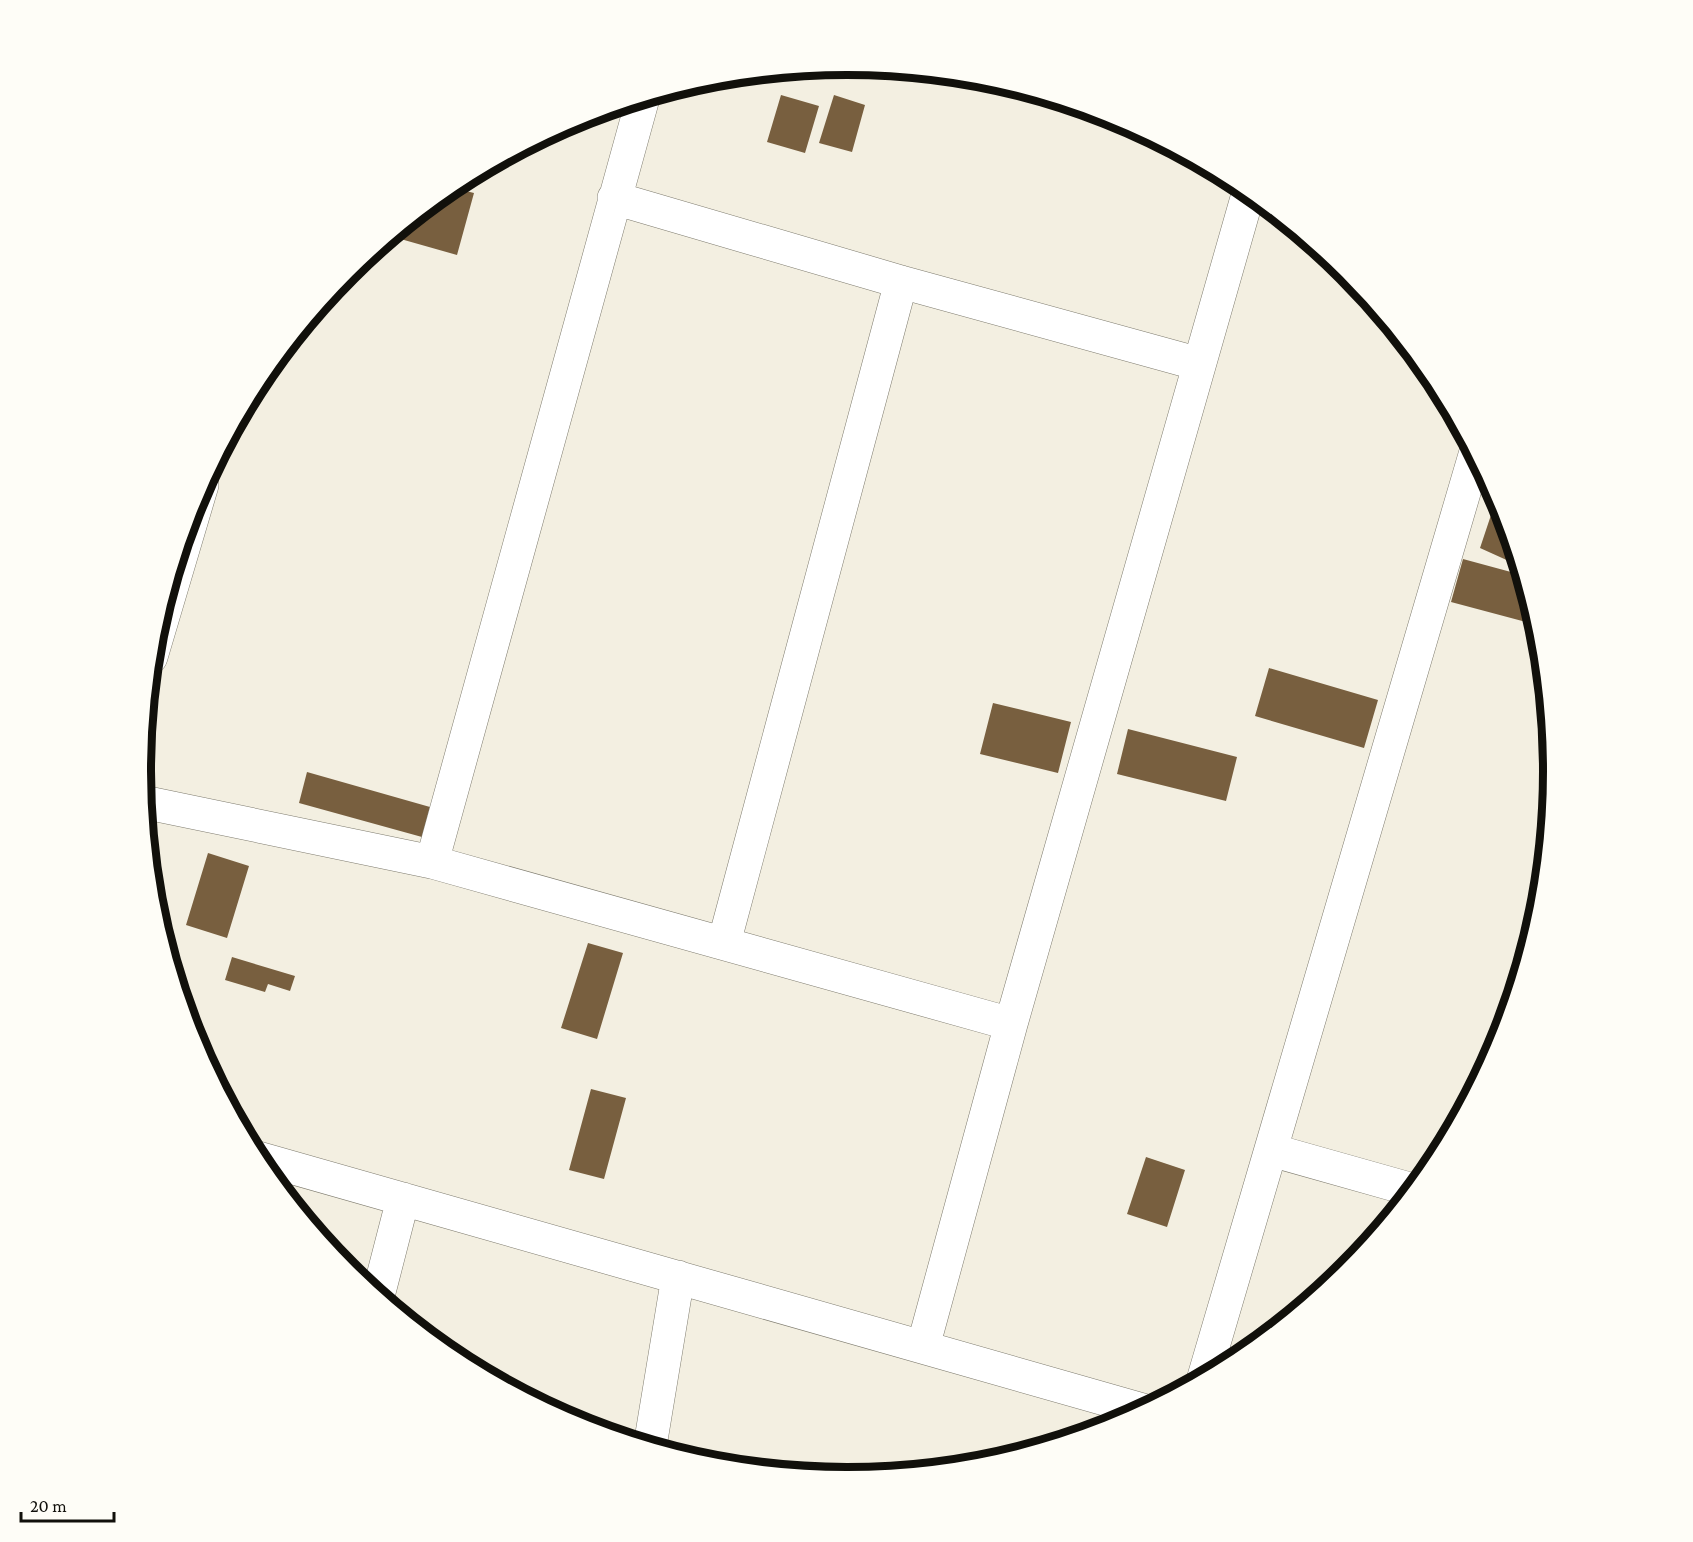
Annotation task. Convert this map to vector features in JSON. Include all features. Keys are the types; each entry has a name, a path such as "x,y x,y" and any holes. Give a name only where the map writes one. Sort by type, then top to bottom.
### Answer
{"street":[{"path":"432,862 640,107"},
{"path":"614,198 901,282 1199,364"},
{"path":"923,1347 1011,1024 1245,201"},
{"path":"723,943 901,282"},
{"path":"1207,1366 1472,465"},
{"path":"152,804 432,862 1011,1024"},
{"path":"1271,1150 1404,1188"},
{"path":"270,1161 1130,1406"},
{"path":"380,1287 403,1199"},
{"path":"651,1439 678,1277"}],"building":[{"path":"781,95 819,106 805,153 767,142"},
{"path":"834,95 865,105 852,152 819,143"},
{"path":"463,190 474,193 457,255 399,239"},
{"path":"1491,515 1494,516 1510,562 1480,548"},
{"path":"1463,559 1514,573 1526,622 1451,602"},
{"path":"1269,668 1378,700 1364,748 1255,716"},
{"path":"993,703 1071,722 1058,773 980,754"},
{"path":"1128,729 1237,757 1226,801 1117,774"},
{"path":"307,772 430,807 422,837 299,803"},
{"path":"208,853 249,866 227,938 186,925"},
{"path":"588,943 623,953 597,1039 561,1028"},
{"path":"232,957 295,976 290,991 268,984 265,992 225,980"},
{"path":"591,1089 626,1098 604,1179 569,1170"},
{"path":"1146,1157 1185,1170 1167,1227 1127,1214"}]}
